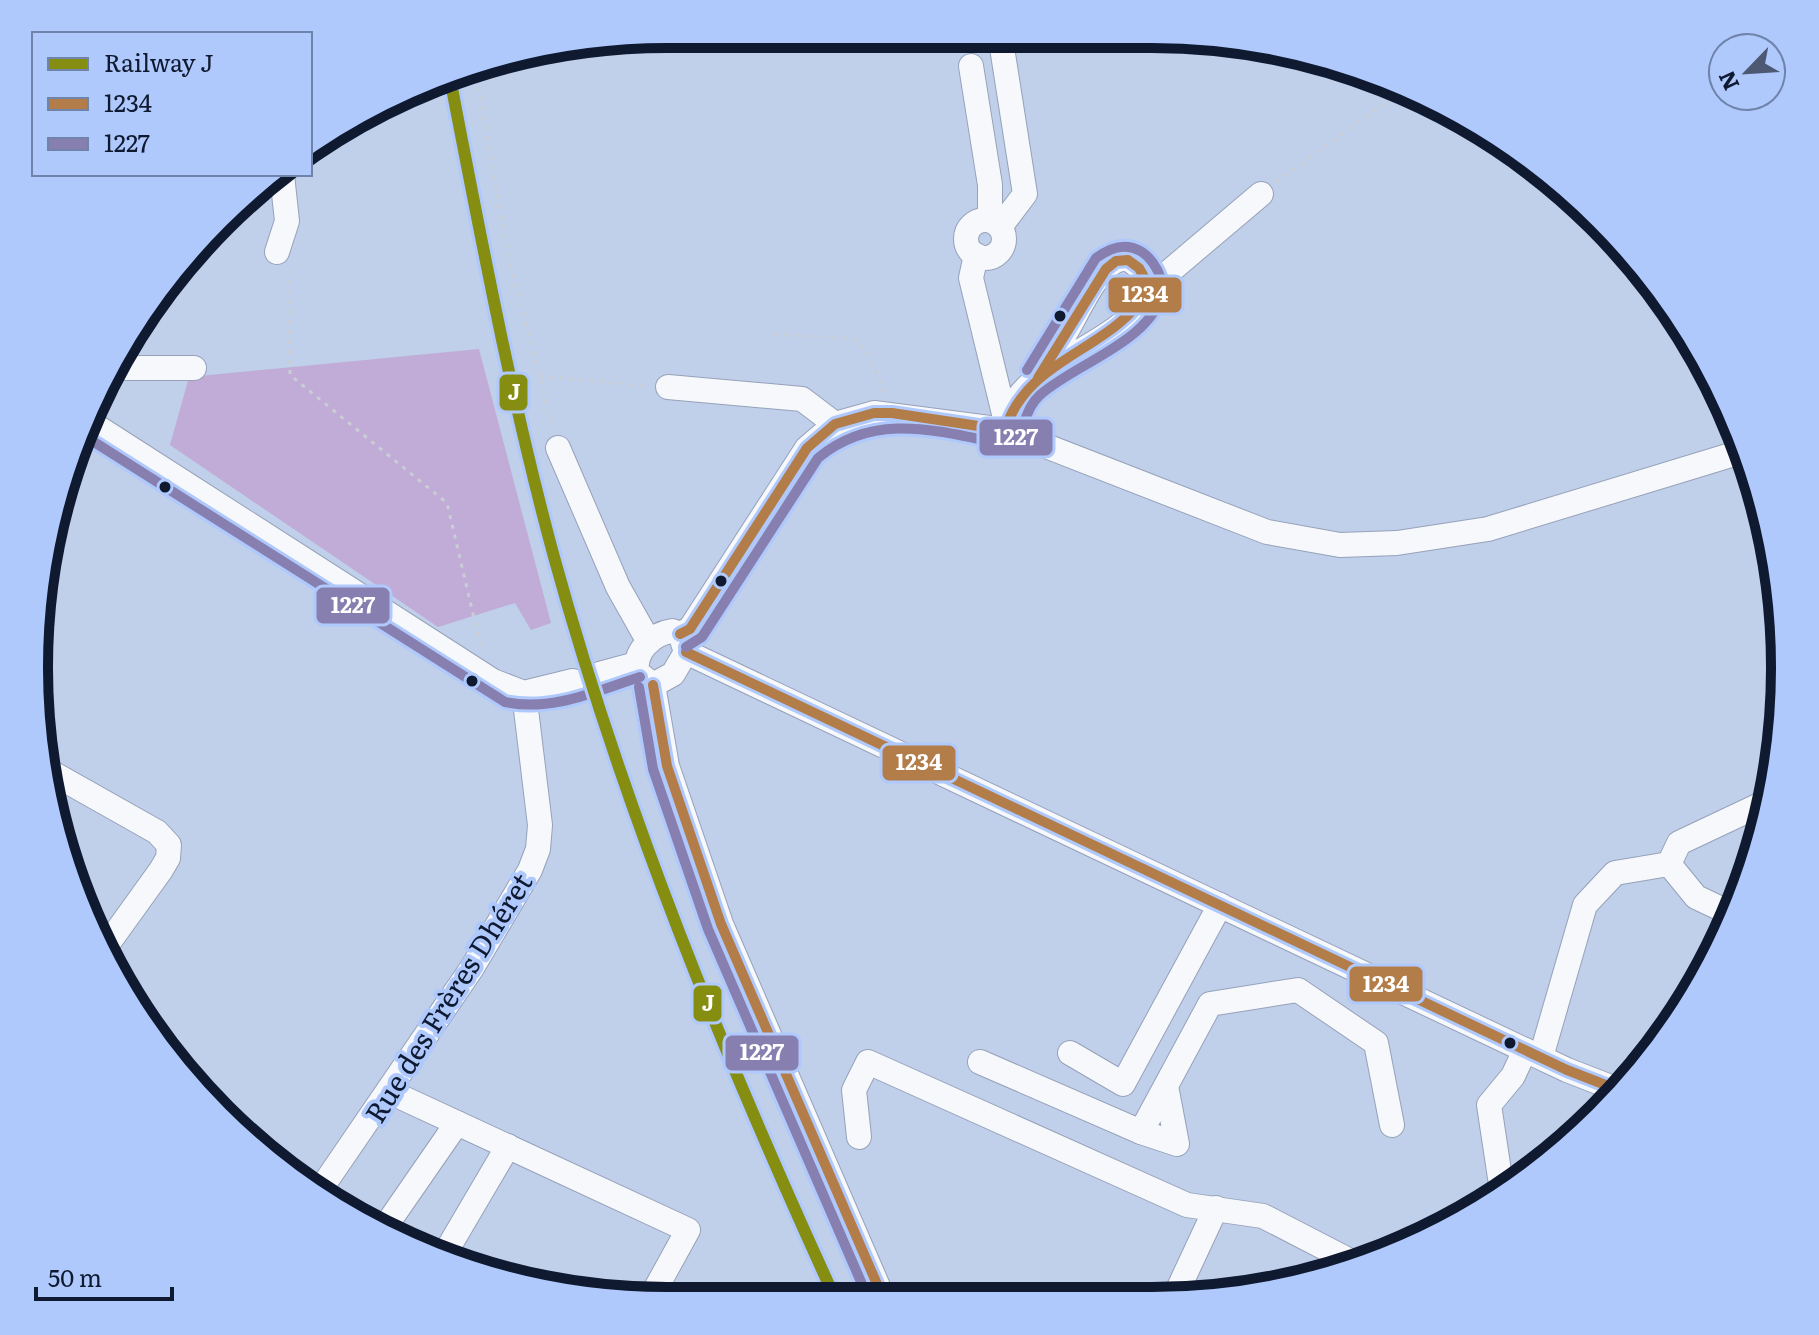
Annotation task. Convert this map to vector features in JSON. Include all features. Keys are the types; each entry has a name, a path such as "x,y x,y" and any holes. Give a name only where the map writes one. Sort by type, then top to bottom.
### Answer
{"street":[{"path":"1002,48 1025,194 995,224 973,224 967,235 968,246 976,255 971,278 1006,426"},
{"path":"971,66 995,224"},
{"path":"282,260 287,221 283,182"},
{"path":"1006,426 1024,389 1084,351 1144,304 1150,288 1261,194"},
{"path":"1038,378 1098,272 1116,260 1130,262 1142,270 1150,288"},
{"path":"126,368 194,368"},
{"path":"668,387 802,399 835,424"},
{"path":"653,685 673,674 690,629 807,448 835,424 874,413 1006,426 1267,532 1340,545 1397,543 1488,529 1733,454"},
{"path":"97,427 485,675 524,693 573,681"},
{"path":"558,448 618,587 649,642"},
{"path":"599,674 636,664 649,642 663,633 1220,905 1533,1054 1608,1086"},
{"path":"636,664 643,681 653,685"},
{"path":"653,685 667,766 721,924 878,1287"},
{"name":"Rue des Frères Dhéret","path":"324,1184 472,968 530,870 538,849 538,799 524,693"},
{"path":"58,776 157,832 169,845 168,858 161,870 111,939"},
{"path":"1669,864 1679,843 1755,807"},
{"path":"1669,864 1696,897 1722,909"},
{"path":"1500,1180 1489,1105 1533,1054 1585,905 1615,873 1669,864"},
{"path":"1070,1053 1123,1084 1220,905"},
{"path":"1298,990 1317,950"},
{"path":"1141,1132 1210,1004 1298,990 1376,1043 1392,1125"},
{"path":"859,1137 854,1090 868,1062 1187,1205 1263,1216 1342,1257"},
{"path":"980,1062 1141,1132 1177,1144 1166,1086"},
{"path":"390,1092 688,1230 657,1287"},
{"path":"389,1221 457,1123"},
{"path":"449,1247 508,1146"},
{"path":"1180,1286 1216,1208"}],"path":[{"path":"477,78 509,260 558,448"},
{"path":"1261,194 1393,97"},
{"path":"282,260 290,375 447,503 485,675"},
{"path":"773,334 845,337 861,343 874,365 892,413"},
{"path":"539,376 668,387"}],"shaded area":[{"path":"479,349 551,623 531,630 515,603 438,627 170,445 189,377"}],"rail line":[{"name":"J","path":"452,87 524,438 582,652 612,747 680,933 716,1025 830,1287"}],"transit line":[{"name":"1227","path":"686,647 702,637 818,458 840,443 884,429 931,430 1004,444 1013,442 1040,395 1130,337 1157,307 1164,288 1160,275 1147,256 1139,250 1119,247 1096,258 1027,370"},
{"name":"1234","path":"1005,430 1016,405 1032,386 1051,369 1115,327 1134,309 1150,288 1139,268 1128,260 1116,261 1106,269 1038,378"},
{"name":"1234","path":"680,634 690,629 807,448 835,424 874,413 892,413 1005,430"},
{"name":"1227","path":"91,440 505,702 557,702 640,677"},
{"name":"1234","path":"686,652 1567,1070 1608,1086"},
{"name":"1234","path":"653,685 667,766 721,924 878,1287"},
{"name":"1227","path":"639,687 653,769 708,929 863,1287"}]}
